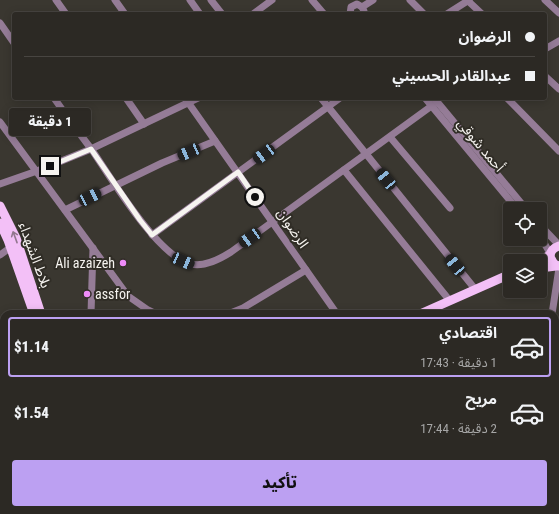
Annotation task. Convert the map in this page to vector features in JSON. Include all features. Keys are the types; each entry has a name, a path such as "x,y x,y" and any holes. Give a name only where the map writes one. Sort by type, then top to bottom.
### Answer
{"main road":[{"name":"بلاط الشهداء","path":"0,206 16,238 41,310"},
{"path":"0,223 11,247 33,310"},
{"path":"547,256 553,249 559,246"},
{"path":"550,254 551,260 558,267"},
{"path":"547,268 558,267"},
{"path":"429,310 503,277"},
{"path":"443,310 503,284"}],"street":[{"path":"56,0 65,12"},
{"path":"115,0 124,12"},
{"path":"190,0 199,12"},
{"path":"211,0 220,12"},
{"path":"256,12 272,0"},
{"path":"312,0 322,12"},
{"path":"351,3 357,4 364,11 373,0"},
{"path":"410,0 422,12"},
{"path":"450,12 468,0 480,12"},
{"path":"545,0 559,13"},
{"path":"0,24 12,40"},
{"path":"547,48 559,41"},
{"path":"547,78 559,90"},
{"path":"55,100 152,235 164,248 183,261 191,264 202,264 224,256 390,137 434,102"},
{"path":"127,100 144,124"},
{"path":"323,100 475,289"},
{"path":"152,235 337,100"},
{"path":"509,100 556,143 559,151"},
{"path":"0,184 91,149 144,124 186,101"},
{"name":"الرضوان","path":"186,101 335,310"},
{"name":"أحمد شوقي","path":"434,102 512,202"},
{"name":"أحمد شوقي","path":"434,102 520,202"},
{"path":"0,122 128,296 148,310"},
{"path":"390,137 450,208"},
{"path":"65,210 115,185 215,140"},
{"path":"344,170 450,301"},
{"path":"0,190 12,180"},
{"path":"547,233 559,246"},
{"path":"546,246 550,254"},
{"path":"0,255 11,247"},
{"path":"91,310 93,248"},
{"path":"553,310 558,267"},
{"path":"238,310 306,270"}],"place":[{"name":"Ali azaizeh","path":"123,263"},
{"name":"assfor","path":"87,294"}],"route":[{"path":"50,166 91,149 115,185 152,235 238,172 255,197"}]}
